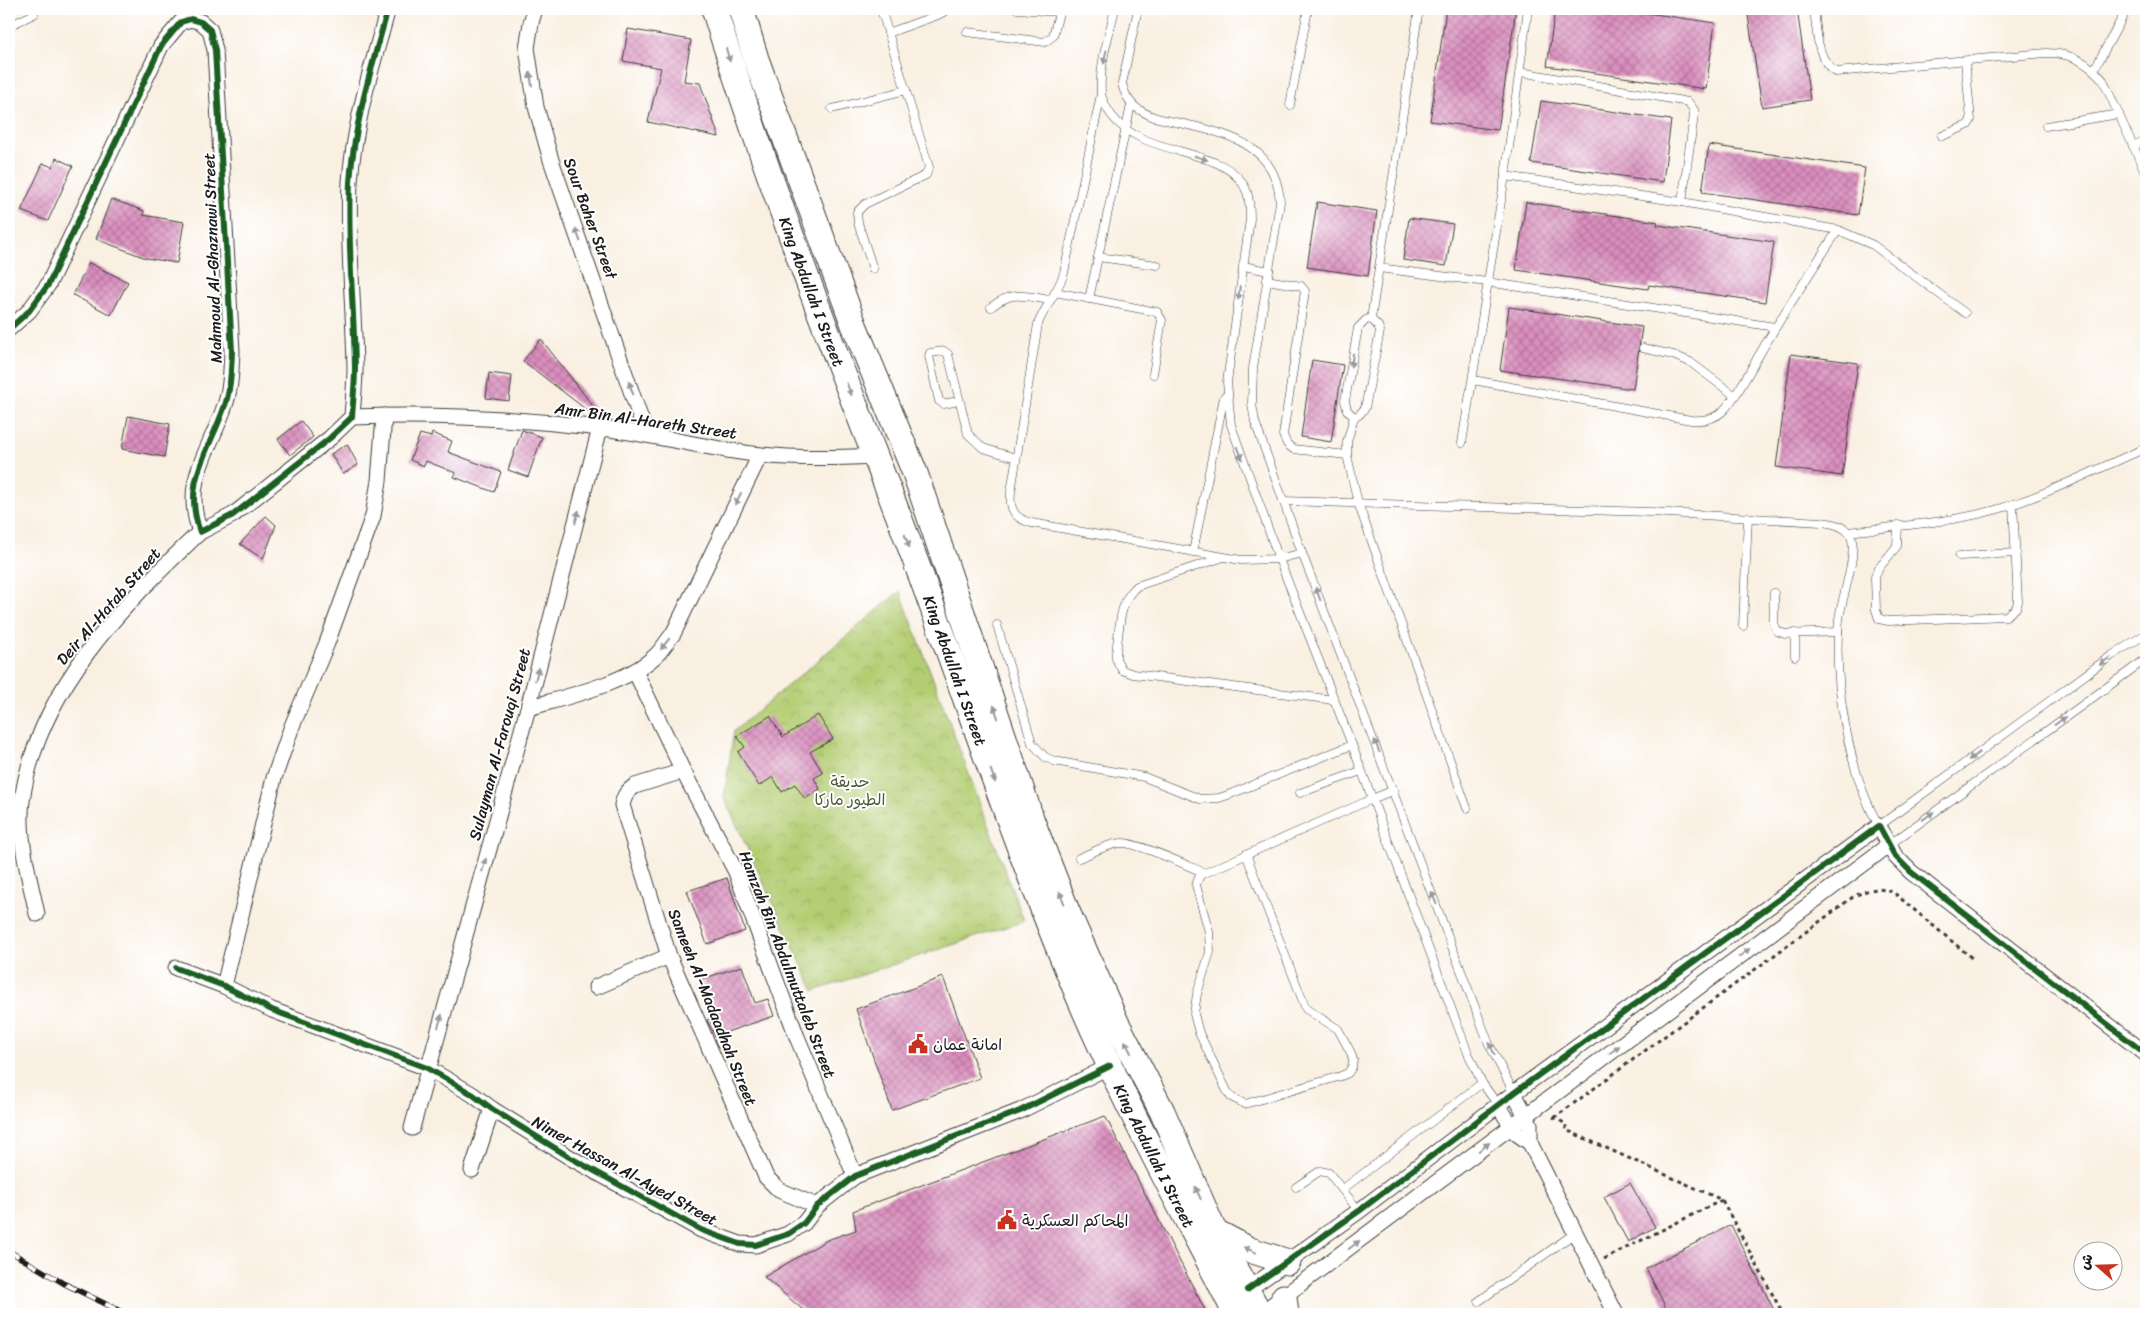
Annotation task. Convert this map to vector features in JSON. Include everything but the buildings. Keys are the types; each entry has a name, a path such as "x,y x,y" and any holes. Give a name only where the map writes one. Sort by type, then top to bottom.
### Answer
{"main road":[{"name":"King Abdullah I Street","path":"714,9 739,89 799,260 1069,974 1110,1066 1237,1302 1260,1314"},
{"name":"King Abdullah I Street","path":"741,9 756,59 854,325 915,473 1032,821 1050,868 1090,966 1116,1022 1162,1111 1214,1231 1237,1302"},
{"path":"1214,1231 1250,1250 1288,1262"}],"street":[{"path":"200,532 233,515 330,438 352,417 355,370 350,234 351,174 363,96 388,9"},
{"name":"Sour Baher Street","path":"535,9 527,48 536,107 551,160 601,298 646,434"},
{"name":"Mahmoud Al-Ghaznawi Street","path":"9,329 29,311 48,285 161,46 181,22 191,18 201,22 210,30 215,50 232,351 225,406 195,482 193,502 200,532"},
{"path":"224,986 274,778 292,726 327,643 373,516 380,481 384,416"},
{"name":"Amr Bin Al-Hareth Street","path":"352,417 502,419 646,434 760,455 803,459 874,456"},
{"name":"Sulayman Al-Farouqi Street","path":"412,1128 427,1068 528,708 600,428"},
{"path":"528,708 587,690 635,672 654,658 673,634 760,455"},
{"name":"Deir Al-Hatab Street","path":"37,914 23,838 22,802 37,742 47,718 66,682 88,651 156,575 200,532"},
{"name":"Hamzah Bin Abdulmuttaleb Street","path":"635,672 683,771 736,872 796,1037 855,1176"},
{"name":"Sameeh Al-Madaadhah Street","path":"683,771 635,786 625,795 622,805 669,956 766,1177 779,1190 817,1206"},
{"path":"1237,1302 1514,1093 1879,826 1895,856 1911,872 2146,1054"},
{"path":"1260,1314 1285,1306 1373,1230 1889,845"},
{"path":"596,987 669,956"},
{"name":"Nimer Hassan Al-Ayed Street","path":"176,968 224,986 272,1010 427,1068 599,1174 701,1230 740,1244 756,1245 788,1234 804,1223 817,1206 855,1176 1020,1111 1110,1066"},
{"path":"1514,1093 1530,1112 1530,1143 1616,1314"},
{"path":"1498,1105 1511,1127 1530,1143"},
{"path":"472,1170 492,1109"},
{"path":"1359,1211 1373,1230"}],"lane":[{"path":"873,269 858,223 857,212 865,204 922,178 928,172 929,167 881,9"},
{"path":"888,33 949,9"},
{"path":"967,32 1045,42 1054,36 1059,10 1017,9"},
{"path":"1115,9 1101,76 1101,94 1064,273 1038,324 1016,458 1010,501 1012,510 1016,517 1023,521 1241,560 1279,559 1302,553"},
{"path":"1138,9 1122,84 1125,95 1131,105 1154,117 1249,144 1262,155 1273,169 1279,185 1280,202 1253,368 1252,404 1255,422 1302,553 1490,1044 1514,1093"},
{"path":"1290,105 1306,9"},
{"path":"1371,319 1419,9"},
{"path":"1462,443 1505,176 1528,9"},
{"path":"1814,9 1823,60 1828,68 1836,72 2059,53 2078,59 2094,70 2102,80 2146,174"},
{"path":"2094,70 2126,9"},
{"path":"9,26 34,14"},
{"path":"1942,136 1968,125 1971,120 1965,61"},
{"path":"1520,72 1688,102 1694,110 1694,115 1682,202"},
{"path":"832,109 906,90"},
{"path":"1101,94 1106,108 1126,130 1157,145 1219,164 1231,170 1241,180 1250,204 1250,219 1227,382 1193,552"},
{"path":"1089,299 1131,105"},
{"path":"2046,126 2119,114"},
{"path":"2133,146 2146,140"},
{"path":"1505,176 1682,202 1838,230 1873,245 1965,313"},
{"path":"1473,380 1699,421 1715,417 1722,412 1734,395 1775,327 1838,230"},
{"path":"1098,257 1157,265"},
{"path":"1243,266 1269,271"},
{"path":"1379,268 1487,282 1775,327"},
{"path":"1267,280 1301,286 1305,291 1283,435 1287,444 1294,449 1347,455"},
{"path":"1055,292 1152,310 1160,316 1162,320 1153,374"},
{"path":"991,307 1001,299 1012,295 1050,300"},
{"path":"1371,319 1378,326 1379,336 1365,408 1354,417 1347,442 1347,455 1358,503 1467,808"},
{"path":"1354,417 1345,406 1347,391 1358,328 1366,320 1371,319"},
{"path":"1643,348 1673,355 1690,362 1734,395"},
{"path":"958,402 944,404 939,401 929,359 930,353 943,351 948,354 965,426 975,442 983,448 1016,458"},
{"path":"1227,382 1231,425 1279,559 1352,745 1468,1053 1482,1083 1498,1105"},
{"path":"1848,532 1972,515 2013,504 2146,448"},
{"path":"1283,501 1651,512 1748,517 1831,523 1848,532 1852,540 1852,551 1842,599 1838,632 1838,676 1843,713 1861,784 1879,826 2111,656 2146,634"},
{"path":"1898,525 1897,546 1878,569 1875,577 1877,615 1883,621 2006,616 2016,608 2018,602 2013,504"},
{"path":"1743,626 1748,517"},
{"path":"1959,556 2016,553"},
{"path":"1222,557 1137,586 1129,592 1124,600 1116,652 1118,665 1122,670 1133,674 1334,700"},
{"path":"1774,593 1775,628 1781,633 1838,632"},
{"path":"997,625 1028,734 1038,751 1054,761 1132,774 1157,781 1191,796 1209,800 1228,795 1352,745"},
{"path":"1795,634 1795,656"},
{"path":"1889,845 2146,659"},
{"path":"1300,793 1362,772"},
{"path":"1246,854 1306,1009 1333,1025 1342,1035 1353,1060 1352,1067 1348,1073 1245,1104 1231,1098 1199,1033 1194,1014 1197,994 1210,952 1209,932 1196,885 1200,876 1246,854 1394,790"},
{"path":"1079,858 1107,846 1123,843 1204,873"},
{"path":"1343,1189 1482,1083"},
{"path":"1296,1187 1315,1174 1325,1171 1333,1176 1359,1211"},
{"path":"1479,1301 1576,1233"}],"path":[{"path":"1554,1118 1853,897 1866,890 1880,888 1893,892 1972,959"},
{"path":"1530,1112 1554,1118 1566,1124 1566,1130 1722,1200 1783,1314"},
{"path":"1592,1265 1722,1200"}],"green space":[{"name":"حديقة الطيور ماركا","path":"900,591 1024,921 814,991 724,798 734,731"}],"railway":[{"path":"9,1251 63,1283 126,1314"}],"cycle path":[{"path":"9,329 29,311 48,285 161,46 181,22 191,19 201,22 210,30 215,50 232,351 228,394 195,483 195,514 200,532 233,515 330,438 352,417 355,368 350,252 350,182 355,138 370,73 388,9"},
{"path":"1247,1290 1359,1211 1514,1093 1879,826 1895,856 1911,872 2146,1054"},
{"path":"176,968 224,986 272,1010 427,1068 472,1094 492,1109 571,1158 701,1230 740,1244 756,1245 788,1234 804,1223 817,1206 855,1176 1020,1111 1110,1066"}],"place":[{"name":"امانة عمان","path":"918,1044"},
{"name":"المحاكم العسكرية","path":"1007,1220"}]}
